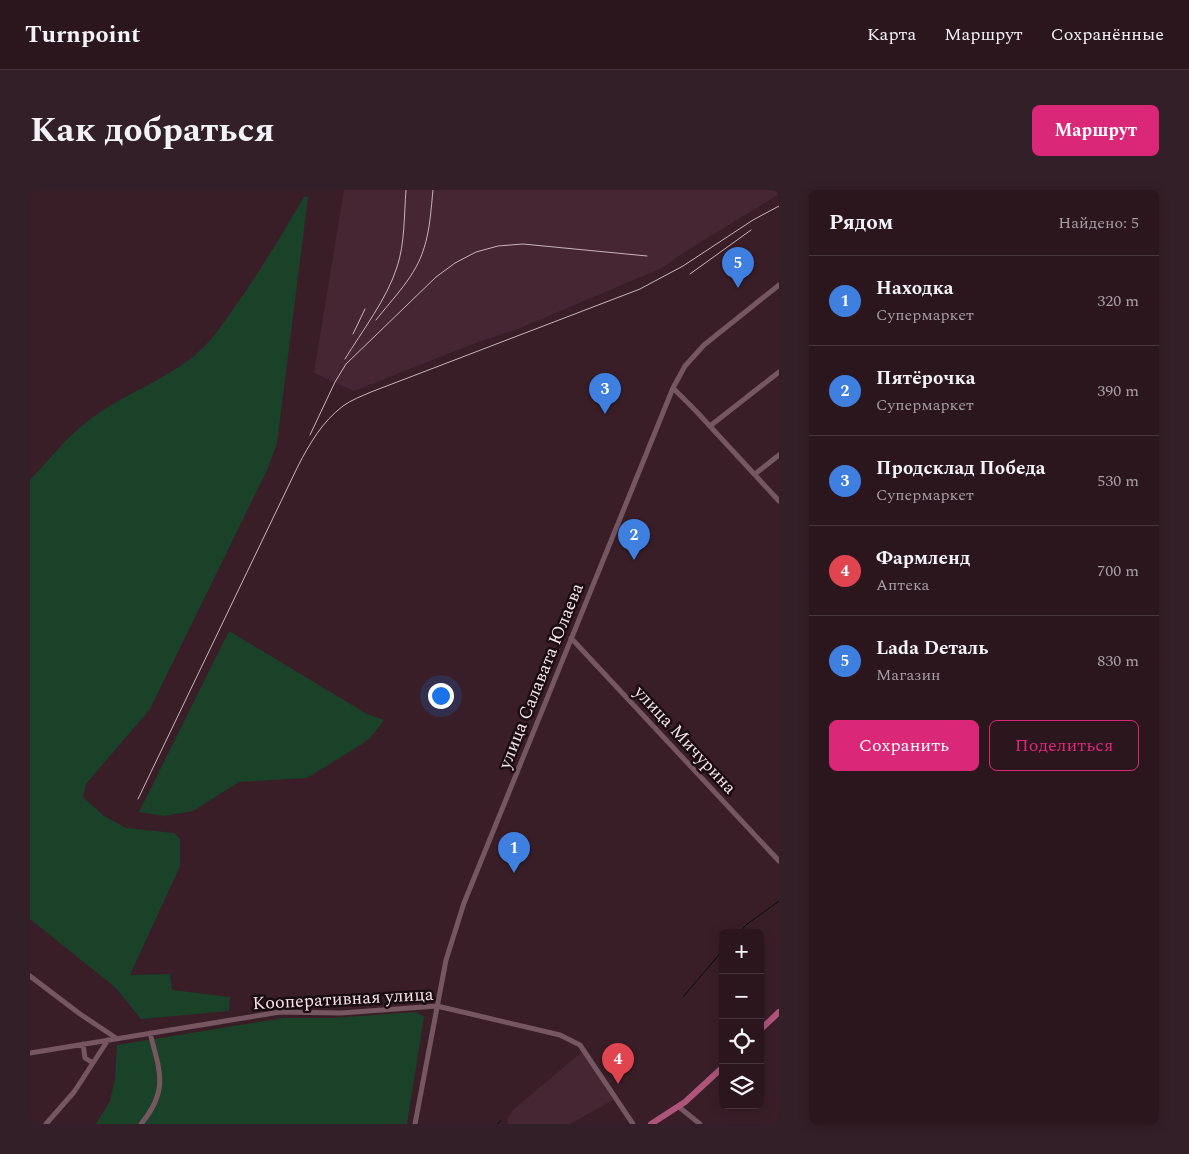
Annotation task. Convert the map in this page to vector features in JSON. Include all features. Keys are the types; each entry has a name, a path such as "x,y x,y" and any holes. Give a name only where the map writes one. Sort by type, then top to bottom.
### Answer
{"main road":[{"path":"764,1026 779,1012"},
{"path":"651,1124 679,1107 719,1071"}],"street":[{"name":"улица Салавата Юлаева","path":"415,1124 446,960 464,903 673,388 685,366 704,345 779,285"},
{"path":"710,426 779,372"},
{"path":"673,388 779,501"},
{"path":"755,474 779,455"},
{"name":"улица Мичурина","path":"571,638 779,861"},
{"path":"30,976 80,1014 116,1038"},
{"name":"Кооперативная улица","path":"30,1052 280,1012 341,1013 437,1006 560,1035 580,1045 633,1124"},
{"path":"141,1124 155,1105 160,1085 157,1059 150,1033"},
{"path":"46,1124 74,1092 108,1040"},
{"path":"83,1044 85,1058 93,1063"},
{"path":"679,1107 700,1124"}],"shaded area":[{"path":"344,190 779,190 779,194 686,251 662,268 520,328 478,342 354,391 314,373"},
{"path":"582,1052 613,1100 570,1124 508,1124 507,1118 514,1109"}],"green space":[{"path":"304,197 308,197 277,443 268,468 150,709 86,784 83,797 104,816 126,828 174,833 180,839 180,866 130,975 170,974 172,990 230,997 229,1011 141,1019 116,988 30,919 30,480 65,442 88,421 182,365 205,345 219,329 251,284"},
{"path":"229,631 367,714 384,720 372,736 362,744 307,778 239,782 193,811 164,816 139,812"},
{"path":"416,1012 424,1017 407,1124 96,1124 110,1101 115,1079 117,1045 283,1018 334,1018"}],"waterway":[{"path":"742,929 779,901"},
{"path":"683,997 719,955"},
{"path":"497,1124 501,1121"}],"railway":[{"path":"345,359 381,303 393,279 400,258 403,239 406,190"},
{"path":"376,320 416,268 428,234 433,190"},
{"path":"138,799 298,466 317,433 336,412 349,402 371,392 640,289 683,266 753,220 779,206"},
{"path":"690,274 751,230"},
{"path":"310,435 335,382 346,364 436,277 455,263 476,252 498,246 523,244 647,256"},
{"path":"353,334 365,309"}],"place":[{"name":"Lada Dеталь","path":"738,288"},
{"name":"Продсклад Победа","path":"605,414"},
{"name":"Пятёрочка","path":"634,560"},
{"name":"Находка","path":"514,873"},
{"name":"Фармленд","path":"618,1084"}]}
